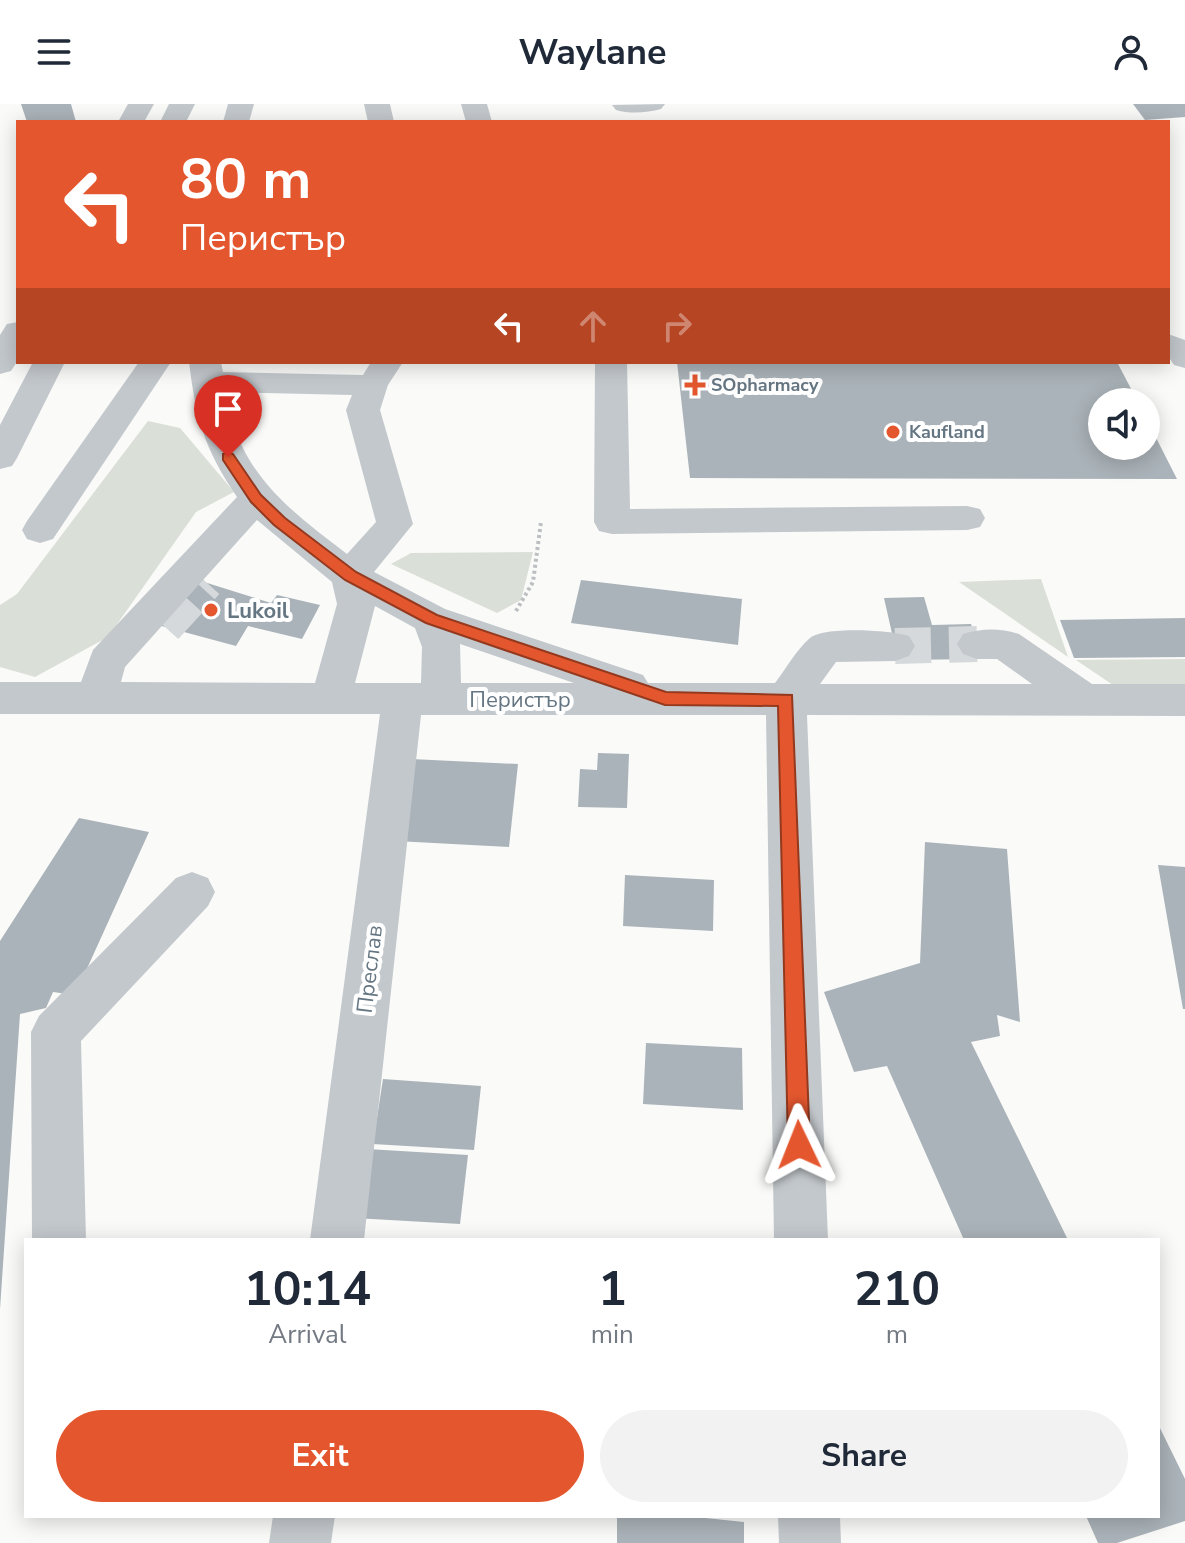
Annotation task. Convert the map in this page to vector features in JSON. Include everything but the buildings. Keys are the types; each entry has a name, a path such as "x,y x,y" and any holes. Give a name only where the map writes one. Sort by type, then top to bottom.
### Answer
{"street":[{"path":"625,105 652,104"},
{"path":"0,364 16,335"},
{"path":"1170,345 1181,350 1185,358"},
{"path":"0,458 48,364"},
{"path":"40,530 154,364"},
{"path":"611,364 612,522 967,518"},
{"path":"350,576 395,524 374,386 209,385 228,457 268,510 350,576 431,619 665,699"},
{"path":"206,582 268,510"},
{"path":"110,698 107,661 268,510"},
{"path":"330,700 356,604 350,576"},
{"name":"Преслав","path":"337,1238 421,699 442,647 431,619"},
{"path":"110,698 135,660 165,627"},
{"path":"977,644 1005,644 1084,700"},
{"path":"801,1238 786,699 825,647 895,646"},
{"name":"Перистър","path":"0,698 1185,700"},
{"path":"59,1238 56,1032 192,892"},
{"path":"300,1543 304,1518"},
{"path":"809,1518 810,1543"}],"path":[{"path":"488,640 527,602 539,550 541,522"}],"shaded area":[{"path":"148,421 180,428 234,492 196,512 108,637 35,677 0,667 0,605 17,594"},
{"path":"533,552 521,600 497,613 391,564 411,553"},
{"path":"1041,579 1068,657 959,582"},
{"path":"1185,659 1185,689 1113,685 1076,660"}],"tunnel":[{"path":"165,627 206,582"},
{"path":"895,646 977,644"}],"place":[{"name":"SOpharmacy","path":"695,385"},
{"name":"Kaufland","path":"893,432"},
{"name":"Lukoil","path":"211,610"}],"route":[{"path":"228,457 256,498 279,521 350,576 431,619 665,699 786,699 799,1145"}]}
